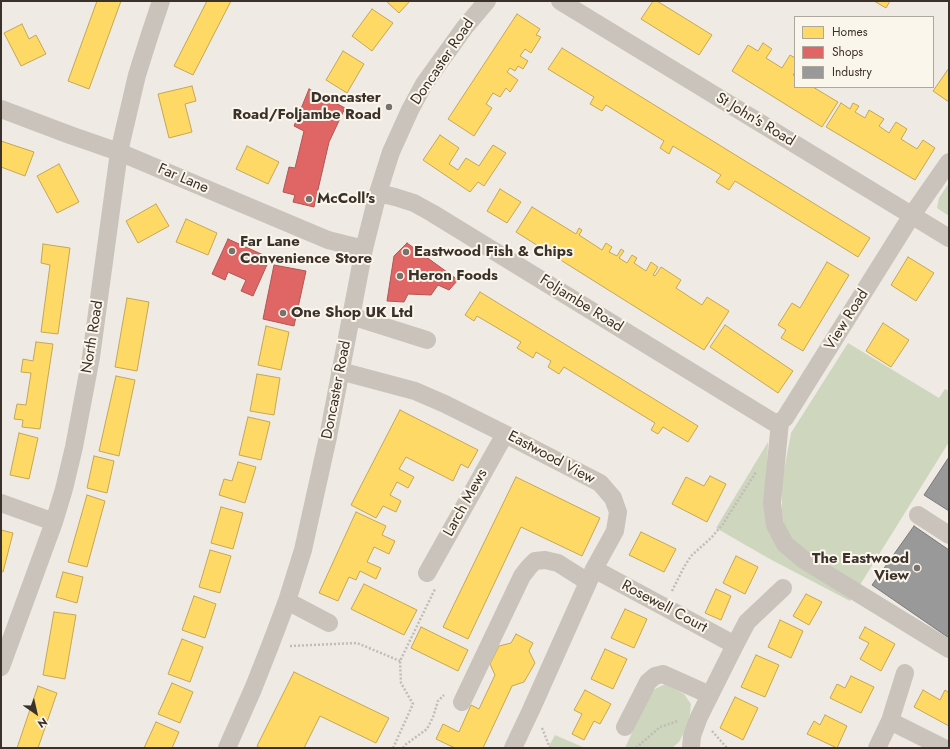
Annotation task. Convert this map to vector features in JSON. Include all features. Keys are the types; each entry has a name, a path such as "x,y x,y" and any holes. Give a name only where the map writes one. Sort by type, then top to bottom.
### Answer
{"street":[{"name":"North Road","path":"1,667 54,522 64,489 74,447 91,356 119,152 137,75 161,1"},
{"name":"Doncaster Road","path":"227,748 270,646 287,601 303,550 328,437 364,249 378,192 391,152 410,110 421,91 465,27 487,1"},
{"name":"St John's Road","path":"560,1 949,238"},
{"name":"Far Lane","path":"1,109 119,152 328,240 364,249"},
{"name":"View Road","path":"780,422 784,418 912,215 949,162"},
{"name":"Foljambe Road","path":"378,192 414,203 432,213 773,422 780,422"},
{"path":"351,316 427,340"},
{"name":"Eastwood View","path":"340,371 415,391 445,404 600,483 612,498 618,512 615,531 591,575 513,748"},
{"path":"780,422 772,502 776,525 786,544 804,560 949,649"},
{"name":"Larch Mews","path":"427,573 505,434"},
{"path":"1,503 54,522"},
{"path":"918,515 949,535"},
{"name":"Rosewell Court","path":"470,686 522,576 535,561 545,560 558,563 591,575 664,607 735,645"},
{"path":"691,748 692,736 699,717 747,622 784,588"},
{"path":"287,601 329,623"},
{"path":"877,748 890,721 905,673"},
{"path":"625,728 648,682 655,676 663,674 710,695"},
{"path":"462,702 470,686"},
{"path":"890,721 944,748"}],"path":[{"path":"664,607 691,556 724,524 756,471"},
{"path":"392,748 413,704 401,683 400,661 440,579 427,573"},
{"path":"270,646 357,643 400,661"},
{"path":"403,748 427,729 438,702 448,691 470,686"},
{"path":"636,748 641,742 660,727 681,719 699,717"}],"green space":[{"path":"949,183 949,216 937,208 939,198"},
{"path":"848,343 939,398 945,389 949,391 949,442 850,601 768,558 716,528 768,442 766,504 785,529 782,511 782,481 791,433"},
{"path":"665,684 684,694 691,704 689,723 679,742 672,748 625,748 651,691"},
{"path":"555,735 585,748 548,748"}],"building: Homes":[{"path":"97,1 121,1 89,89 68,81"},
{"path":"207,1 231,1 193,75 174,66"},
{"path":"386,1 410,1 399,13"},
{"path":"653,1 657,1 712,35 699,55 641,19"},
{"path":"874,1 890,1 886,8"},
{"path":"372,9 393,23 372,51 352,36"},
{"path":"517,14 540,29 536,35 541,37 531,53 525,49 520,56 528,61 523,69 518,66 515,71 510,68 507,72 518,80 510,92 506,88 500,97 493,93 486,104 492,108 474,136 448,119"},
{"path":"22,24 29,39 36,35 46,54 21,66 4,33"},
{"path":"763,43 772,49 766,58 782,68 790,55 794,57 794,88 815,88 838,102 822,127 732,71 748,45 758,51"},
{"path":"562,48 870,238 858,257 735,181 729,190 716,182 721,175 673,146 669,154 660,148 664,141 606,105 602,111 590,104 594,97 548,69"},
{"path":"343,51 364,64 347,93 326,80"},
{"path":"949,68 949,102 933,91"},
{"path":"192,86 196,101 185,104 192,132 169,138 158,94"},
{"path":"841,103 850,109 853,103 859,106 855,112 865,118 869,110 884,119 879,126 889,133 896,122 907,129 901,139 917,149 923,140 935,148 915,180 826,127"},
{"path":"440,135 459,148 449,164 458,170 466,158 479,166 493,145 506,153 484,186 478,182 470,192 423,160"},
{"path":"1,141 34,152 25,176 1,167"},
{"path":"247,146 279,162 268,184 236,169"},
{"path":"59,164 79,202 57,213 37,176"},
{"path":"500,189 521,202 507,223 487,211"},
{"path":"156,204 169,226 138,243 126,221"},
{"path":"532,207 576,234 579,228 582,230 579,235 602,250 606,243 612,247 609,252 617,256 621,249 624,251 619,258 627,263 632,255 637,258 634,263 646,271 651,262 658,267 653,275 655,276 661,267 681,280 676,288 702,305 707,297 729,311 704,350 516,232"},
{"path":"186,219 217,233 208,255 176,242"},
{"path":"43,244 70,248 58,334 41,332 50,265 41,263"},
{"path":"908,257 934,273 916,301 891,285"},
{"path":"827,262 849,275 803,351 781,338 786,330 778,325 792,303 800,308"},
{"path":"480,292 698,426 688,442 663,427 658,434 651,430 655,423 564,367 559,374 548,367 551,361 536,352 533,358 517,348 521,342 477,316 474,321 465,315"},
{"path":"127,298 149,302 137,371 115,367"},
{"path":"883,323 909,340 891,367 866,351"},
{"path":"725,325 793,371 778,393 710,347"},
{"path":"266,326 289,332 281,370 258,365"},
{"path":"36,342 53,344 40,429 22,427 23,420 14,419 17,404 26,405 31,373 21,372 23,359 33,361"},
{"path":"257,374 280,378 274,415 250,411"},
{"path":"116,376 135,380 119,456 99,451"},
{"path":"400,410 478,450 468,468 461,464 453,481 406,457 399,469 414,477 408,488 397,482 390,495 401,501 396,512 383,506 376,518 351,505"},
{"path":"248,417 270,422 261,460 239,455"},
{"path":"19,433 38,438 29,479 10,475"},
{"path":"94,456 114,461 107,493 87,488"},
{"path":"238,462 256,467 245,503 219,495 224,479 232,481"},
{"path":"710,476 726,484 707,522 672,504 686,477 704,486"},
{"path":"516,477 600,518 582,556 521,527 468,639 443,627"},
{"path":"87,495 105,501 87,567 68,562"},
{"path":"221,507 243,513 233,549 211,543"},
{"path":"356,512 386,526 382,535 395,541 389,554 374,547 367,562 381,568 376,579 360,571 356,580 349,577 338,601 319,593"},
{"path":"1,530 13,533 3,572 1,571"},
{"path":"641,532 676,549 664,572 629,555"},
{"path":"210,550 231,556 220,593 199,587"},
{"path":"736,556 758,567 745,594 723,583"},
{"path":"63,572 83,577 77,603 56,597"},
{"path":"364,584 417,610 404,635 351,609"},
{"path":"716,589 731,596 721,620 705,613"},
{"path":"806,594 822,602 809,625 793,616"},
{"path":"194,596 216,604 205,638 182,630"},
{"path":"625,609 647,619 634,648 611,638"},
{"path":"54,612 76,615 65,679 43,675"},
{"path":"780,620 803,631 791,658 768,647"},
{"path":"421,627 468,650 458,671 411,648"},
{"path":"865,627 895,644 881,671 860,659 869,643 859,638"},
{"path":"516,634 533,643 529,651 535,663 524,682 512,686 483,748 455,748 436,739 443,724 459,732 471,705 479,709 495,675 490,664 499,646 511,643"},
{"path":"182,639 203,647 190,682 168,674"},
{"path":"605,649 627,659 613,689 591,679"},
{"path":"756,655 779,665 765,697 741,687"},
{"path":"294,672 389,718 376,743 320,716 304,748 260,748 257,746"},
{"path":"851,676 874,687 861,713 830,698 837,684 845,688"},
{"path":"172,683 193,692 180,723 158,714"},
{"path":"38,686 57,693 38,748 17,748"},
{"path":"585,690 611,704 600,724 594,721 584,740 572,734 582,714 574,710"},
{"path":"923,690 940,700 945,690 949,693 949,726 914,707"},
{"path":"735,697 758,708 743,740 720,728"},
{"path":"825,715 847,726 837,748 807,734 814,721 820,725"},
{"path":"156,722 179,732 172,748 144,748"}],"building: Shops":[{"path":"309,89 345,108 329,142 314,207 293,202 295,195 283,192 289,167 295,168 304,131 294,126"},
{"path":"228,239 270,258 253,296 241,291 246,280 228,272 225,280 212,274"},
{"path":"407,243 458,280 449,290 438,285 431,295 408,294 404,302 387,301 394,256"},
{"path":"274,265 306,271 294,326 263,319"}],"building: Industry":[{"path":"949,457 949,511 924,495"},
{"name":"The Eastwood View","path":"914,526 949,550 949,638 872,585"}],"place":[{"name":"Doncaster Road/Foljambe Road","path":"389,107"},
{"name":"McColl's","path":"309,199"},
{"name":"Far Lane Convenience Store","path":"232,251"},
{"name":"Eastwood Fish & Chips","path":"406,252"},
{"name":"Heron Foods","path":"400,276"},
{"name":"One Shop UK Ltd","path":"283,313"},
{"name":"The Eastwood View","path":"917,568"}]}
